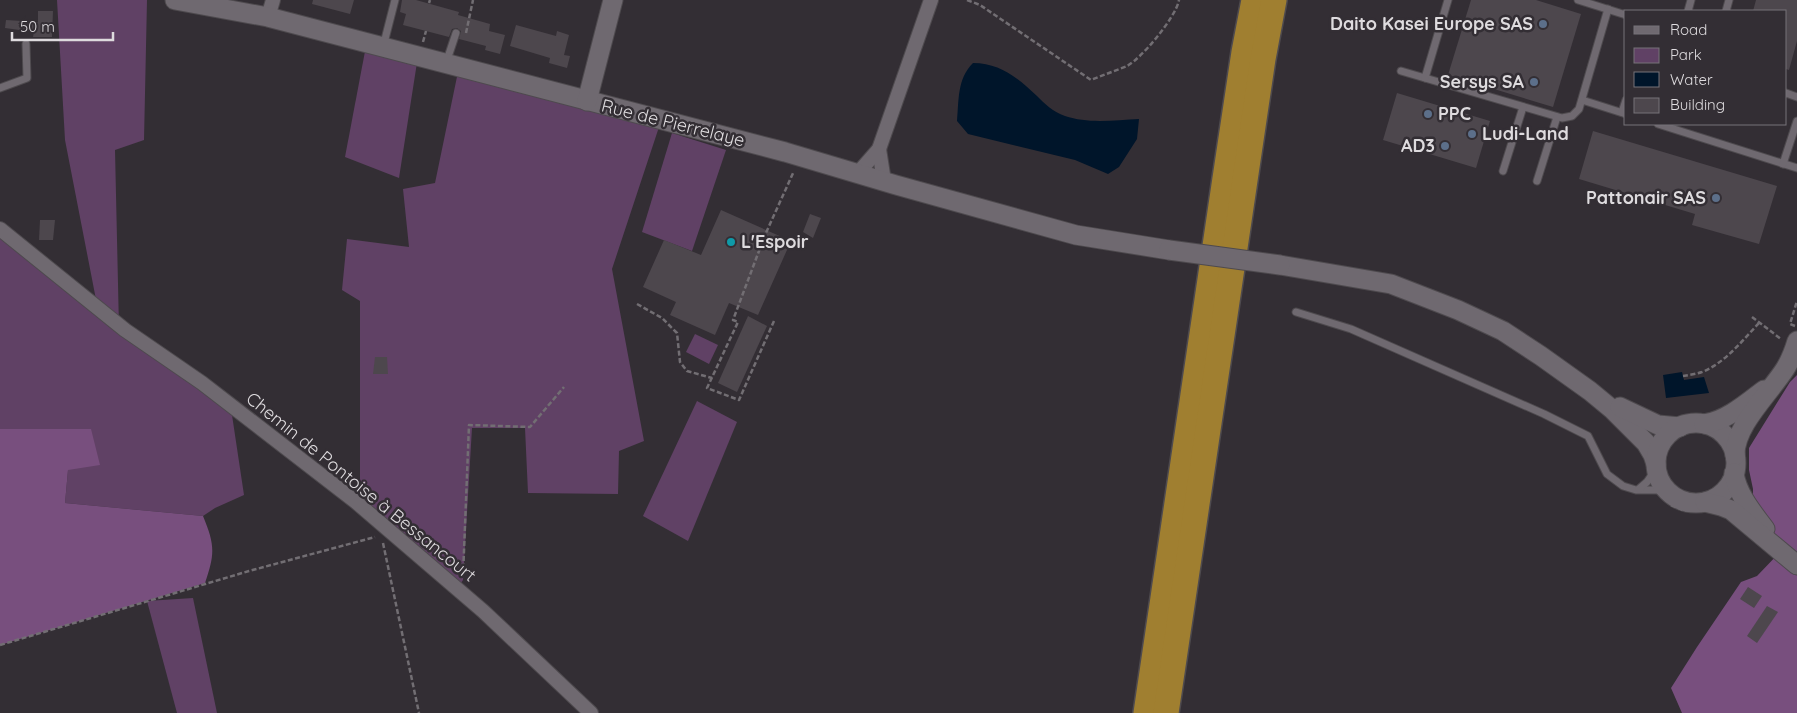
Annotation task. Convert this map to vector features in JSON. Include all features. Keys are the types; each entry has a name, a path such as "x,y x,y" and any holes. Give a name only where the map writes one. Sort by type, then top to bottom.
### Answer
{"highway":[{"path":"1146,713 1244,52 1254,0"},
{"path":"1166,713 1250,144 1274,0"}],"main road":[{"name":"Rue de Pierrelaye","path":"175,0 271,8 383,47 801,156 1076,235 1280,265 1391,284 1458,310 1502,331 1590,391"},
{"path":"587,101 613,0"},
{"path":"1699,507 1714,499 1729,486 1734,464 1735,448 1740,432 1788,364 1796,345"},
{"path":"1656,466 1660,445 1668,434 1688,424 1714,422 1773,384"},
{"path":"1590,391 1652,423 1664,427 1680,427"},
{"path":"1590,391 1634,429 1650,449 1663,486 1672,495 1699,507 1721,506 1731,510 1792,560"},
{"path":"1704,424 1718,431 1729,442 1738,486 1748,505 1792,560"}],"street":[{"path":"858,173 879,149 931,0 936,0"},
{"path":"879,149 884,181"},
{"name":"Chemin de Pontoise à Bessancourt","path":"0,229 125,330 202,383 356,502 462,593 591,713"}],"lane":[{"path":"383,47 395,0"},
{"path":"1425,78 1448,0"},
{"path":"1578,0 1624,14"},
{"path":"1401,71 1557,117 1572,116 1579,109 1608,9"},
{"path":"446,63 456,33"},
{"path":"0,88 27,78 26,44"},
{"path":"1582,100 1624,113"},
{"path":"1503,171 1523,107"},
{"path":"1537,182 1557,117"},
{"path":"1783,164 1797,121"},
{"path":"1661,125 1797,168"},
{"path":"1296,312 1351,329 1544,414 1588,436 1607,474 1623,486 1636,490 1650,489 1672,495"},
{"path":"1636,490 1644,486 1656,466"}],"path":[{"path":"967,0 980,4 1091,80 1128,65 1155,40 1178,7 1179,0"},
{"path":"774,321 739,400 707,388 738,322 733,320 765,235 801,156"},
{"path":"1797,301 1790,324 1797,326"},
{"path":"637,304 662,318 677,333 680,362 687,371 712,378"},
{"path":"1752,317 1796,345"},
{"path":"1683,376 1703,372 1715,364 1735,348 1759,322"},
{"path":"462,593 469,425 530,427 564,387"},
{"path":"1650,489 1651,494 1659,495 1676,507 1699,507"},
{"path":"0,645 249,571 382,535 419,713"}],"green space":[{"path":"57,0 147,0 144,140 115,150 119,328 235,413 232,415 244,495 215,508 203,516 65,503 68,470 91,429 0,429 0,230 99,315 65,140"},
{"path":"366,46 418,56 399,178 345,157"},
{"path":"459,67 659,127 612,269 644,441 619,451 618,494 528,493 525,428 472,428 463,580 455,592 352,506 360,496 360,301 342,290 347,239 409,247 403,189 435,183"},
{"path":"672,133 726,150 692,251 642,232"},
{"path":"695,334 718,345 709,364 686,352"},
{"path":"697,401 737,422 688,541 643,516"},
{"path":"193,598 217,713 177,713 147,601"}],"shaded area":[{"path":"1797,375 1797,713 1682,713 1671,688 1741,582 1757,576 1782,550 1753,501 1753,489 1749,470 1749,448 1790,382"},
{"path":"0,429 91,429 100,465 68,470 65,503 203,516 212,542 211,564 205,583 0,645"}],"water":[{"path":"973,63 992,66 1008,73 1023,83 1050,108 1065,116 1092,121 1139,119 1137,139 1119,167 1108,174 1075,160 968,134 957,121 958,105 961,83"},
{"path":"1682,372 1684,380 1704,377 1709,393 1666,398 1663,375"}],"building":[{"path":"313,0 354,0 350,14 312,4"},
{"path":"402,0 416,0 459,12 458,15 490,24 489,31 505,35 500,54 485,50 486,46 459,39 461,31 457,28 452,29 449,37 403,25 406,14 400,12"},
{"path":"1471,0 1536,0 1581,14 1553,107 1448,75"},
{"path":"1756,0 1797,0 1797,41 1789,70 1787,69 1787,10 1753,10"},
{"path":"38,11 53,11 52,37 33,37 34,32 5,28 6,20 38,22"},
{"path":"516,25 556,36 557,31 569,35 564,55 570,56 567,68 549,63 550,58 510,46"},
{"path":"1397,93 1490,121 1476,168 1383,140"},
{"path":"1593,131 1777,186 1759,244 1692,225 1695,214 1579,179"},
{"path":"721,210 791,241 758,315 729,303 715,335 670,315 676,302 643,287 664,240 701,255"},
{"path":"810,214 821,218 813,238 803,232"},
{"path":"40,220 55,220 53,240 39,240"},
{"path":"748,316 767,326 737,392 718,383"},
{"path":"375,357 387,357 388,374 373,374"},
{"path":"1748,587 1762,596 1754,608 1740,599"},
{"path":"1767,606 1778,612 1757,643 1747,636"}],"place":[{"name":"Daito Kasei Europe SAS","path":"1543,24"},
{"name":"Sersys SA","path":"1534,82"},
{"name":"PPC","path":"1428,114"},
{"name":"Ludi-Land","path":"1472,134"},
{"name":"AD3","path":"1445,146"},
{"name":"Pattonair SAS","path":"1716,198"},
{"name":"L'Espoir","path":"731,242"}]}
